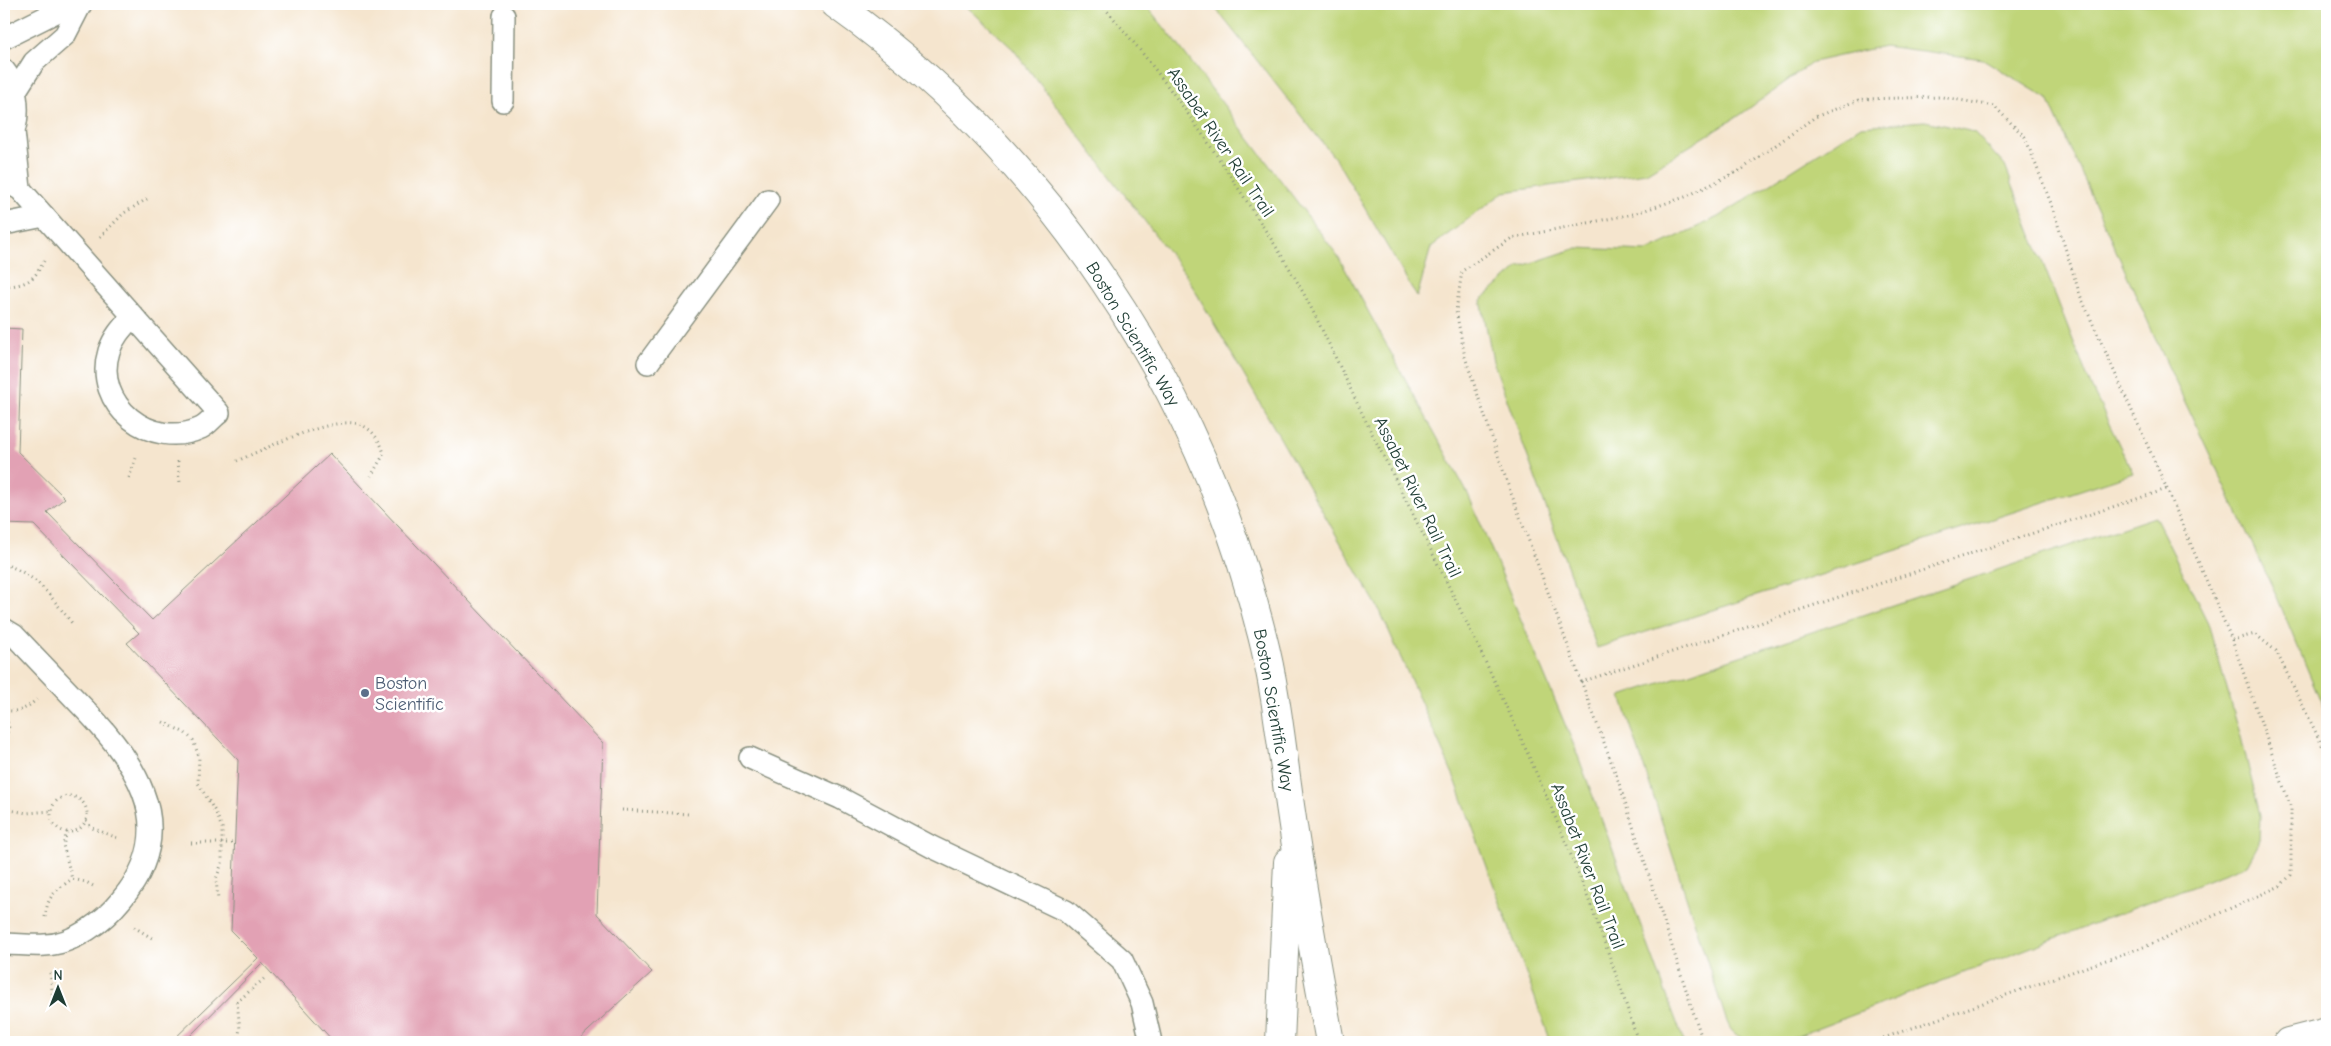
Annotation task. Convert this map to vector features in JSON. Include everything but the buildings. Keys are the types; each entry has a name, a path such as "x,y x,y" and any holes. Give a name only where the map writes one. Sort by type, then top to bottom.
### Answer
{"street":[{"name":"Boston Scientific Way","path":"835,4 920,70 977,124 1023,174 1066,226 1151,356 1184,418 1210,477 1249,587 1274,694 1291,813 1330,1042"},
{"name":"Boston Scientific Way","path":"1280,1042 1291,813"},
{"path":"2288,1042 2327,1032"}],"lane":[{"path":"4,38 72,4"},
{"path":"15,92 34,62 65,35 81,4"},
{"path":"503,102 504,16"},
{"path":"4,70 15,92 18,110 9,139 12,185 44,216 133,316 218,412 203,428 182,434 160,433 140,426 123,412 119,406 112,394 106,373 109,352 118,332 133,316"},
{"path":"648,363 768,200"},
{"path":"4,224 44,216"},
{"path":"4,630 14,635 109,733 135,772 149,811 149,849 136,883 110,914 82,934 47,945 4,944"},
{"path":"750,758 840,798 932,848 1066,911 1122,960 1142,1003 1151,1042"}],"path":[{"name":"Assabet River Rail Trail","path":"1101,4 1154,67 1188,114 1227,170 1298,283 1413,515 1545,792 1573,858 1638,1042"},
{"path":"1704,1042 1618,780 1508,486 1465,357 1456,311 1462,271 1512,238 1633,214 1685,197 1741,170 1815,117 1861,99 1942,97 1994,106 2025,137 2052,206 2080,295 2232,640 2291,808 2292,875 2280,886 2149,945 1872,1042"},
{"path":"98,239 124,213 147,199"},
{"path":"4,287 25,284 37,274 48,253"},
{"path":"237,461 288,439 335,425 354,423 370,431 381,443 384,454 371,476"},
{"path":"1581,682 2167,489"},
{"path":"4,564 23,571 38,582 72,623"},
{"path":"2232,640 2255,634 2276,651 2327,755"},
{"path":"4,709 9,728 4,742"},
{"path":"163,722 185,733 193,740 199,757 198,783 222,828 222,863 216,879 218,900"},
{"path":"63,798 75,798 84,805 88,816 86,821 78,830 67,832 61,830 53,822 52,811 54,805 63,798"},
{"path":"4,809 27,813 52,811"},
{"path":"622,810 689,814"},
{"path":"86,821 92,828 126,840"},
{"path":"67,832 64,845 72,879"},
{"path":"191,843 232,843"},
{"path":"45,925 47,901 56,890 72,879 86,882 102,891"},
{"path":"131,926 155,940"},
{"path":"50,968 54,1007"},
{"path":"237,1042 240,1029 237,1002 266,977"}],"green space":[{"path":"964,4 1145,4 1176,42 1338,256 1468,494 1575,748 1684,1042 1551,1042 1455,779 1380,611 1186,275 1013,49"},
{"path":"1212,4 2327,4 2327,716 2274,590 2167,364 2048,99 1983,59 1884,46 1813,62 1740,115 1646,173 1504,192 1431,247 1417,297 1337,161"},
{"path":"1925,121 1974,132 2005,166 2092,389 2133,473 1597,648 1493,361 1481,300 1519,267 1577,248 1647,251 1718,217 1861,126"},
{"path":"2155,517 2208,623 2241,737 2260,815 2259,843 2247,865 1790,1039 1760,1042 1738,1036 1732,1031 1727,1022 1621,696"}],"place":[{"name":"Boston Scientific","path":"365,693"}]}
